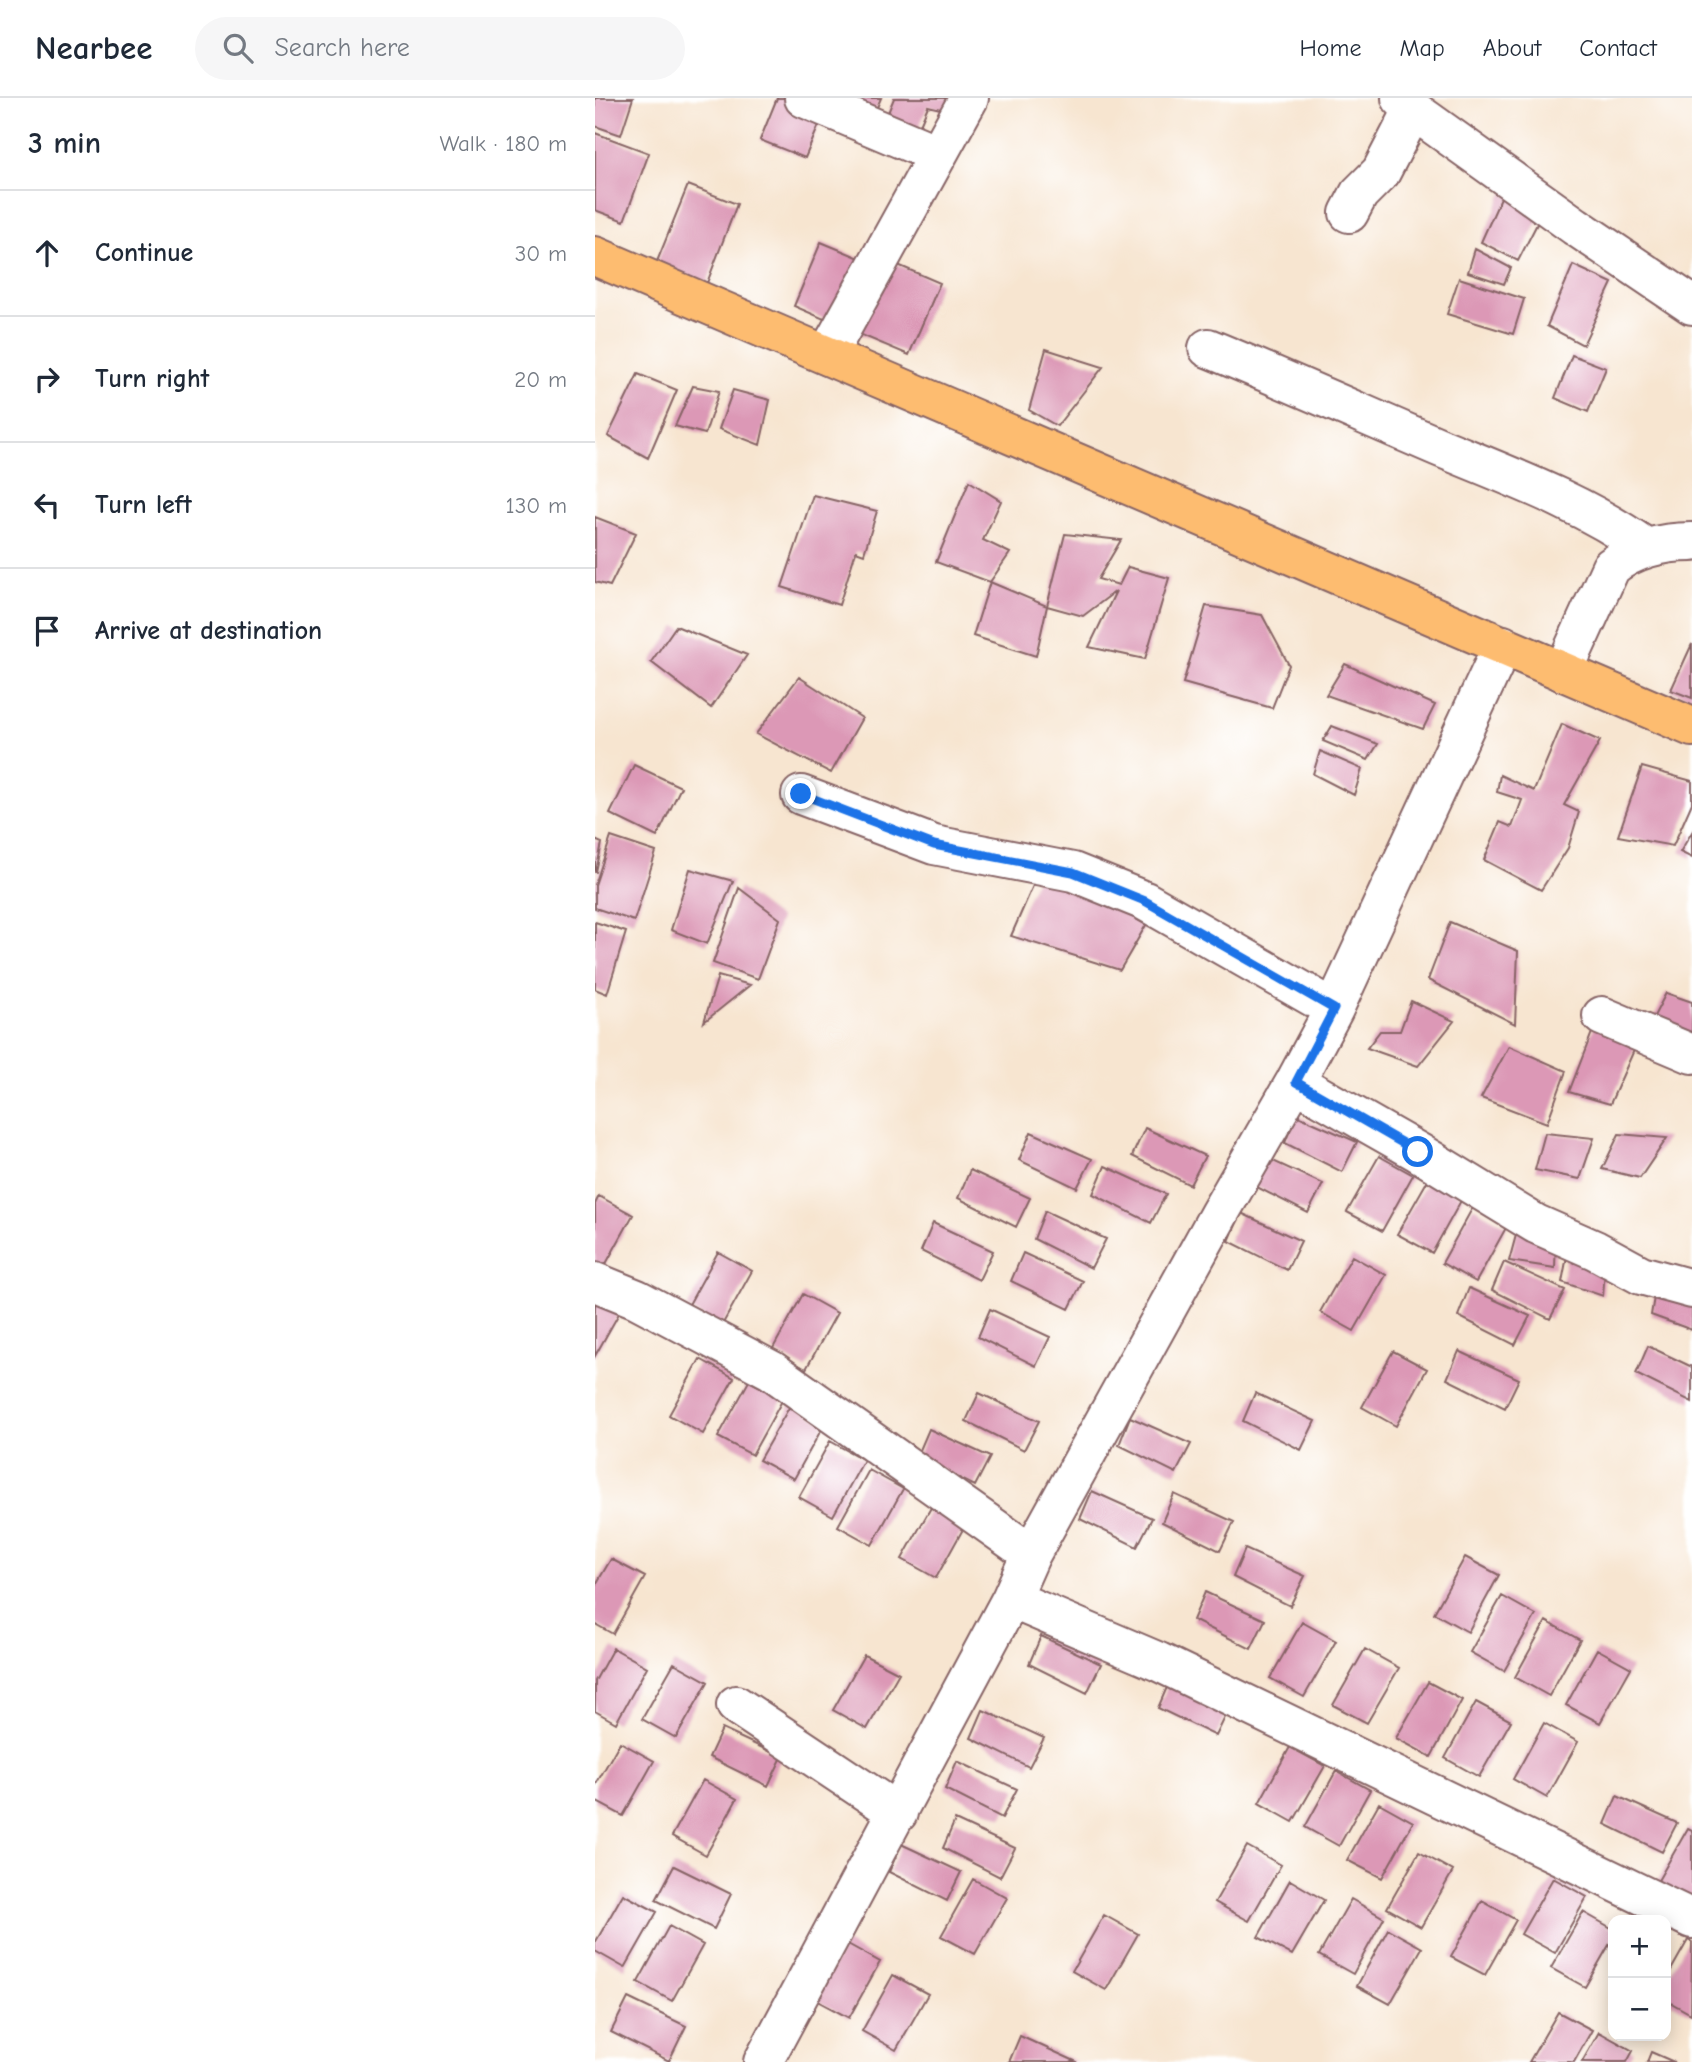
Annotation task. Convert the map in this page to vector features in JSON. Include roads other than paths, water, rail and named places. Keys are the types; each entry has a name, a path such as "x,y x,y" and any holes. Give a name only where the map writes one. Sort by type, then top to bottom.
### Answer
{"main road":[{"path":"595,256 1692,727"}],"street":[{"path":"804,98 937,154"},
{"path":"827,355 969,98"},
{"path":"1349,213 1359,194 1381,172 1407,104 1575,226 1692,306"},
{"path":"1208,348 1514,478 1612,524 1645,547"},
{"path":"1563,672 1611,567 1625,556 1645,547 1692,542"},
{"path":"764,2062 1011,1599 1031,1553 1219,1214 1296,1082 1334,1009 1503,645"},
{"path":"801,794 934,845 1073,872 1133,896 1334,1009"},
{"path":"1602,1016 1692,1054"},
{"path":"1296,1082 1536,1224 1595,1250 1641,1275 1692,1289"},
{"path":"595,1282 637,1298 771,1370 1031,1553"},
{"path":"1011,1599 1159,1662 1692,1919"},
{"path":"736,1705 898,1813"}]}
